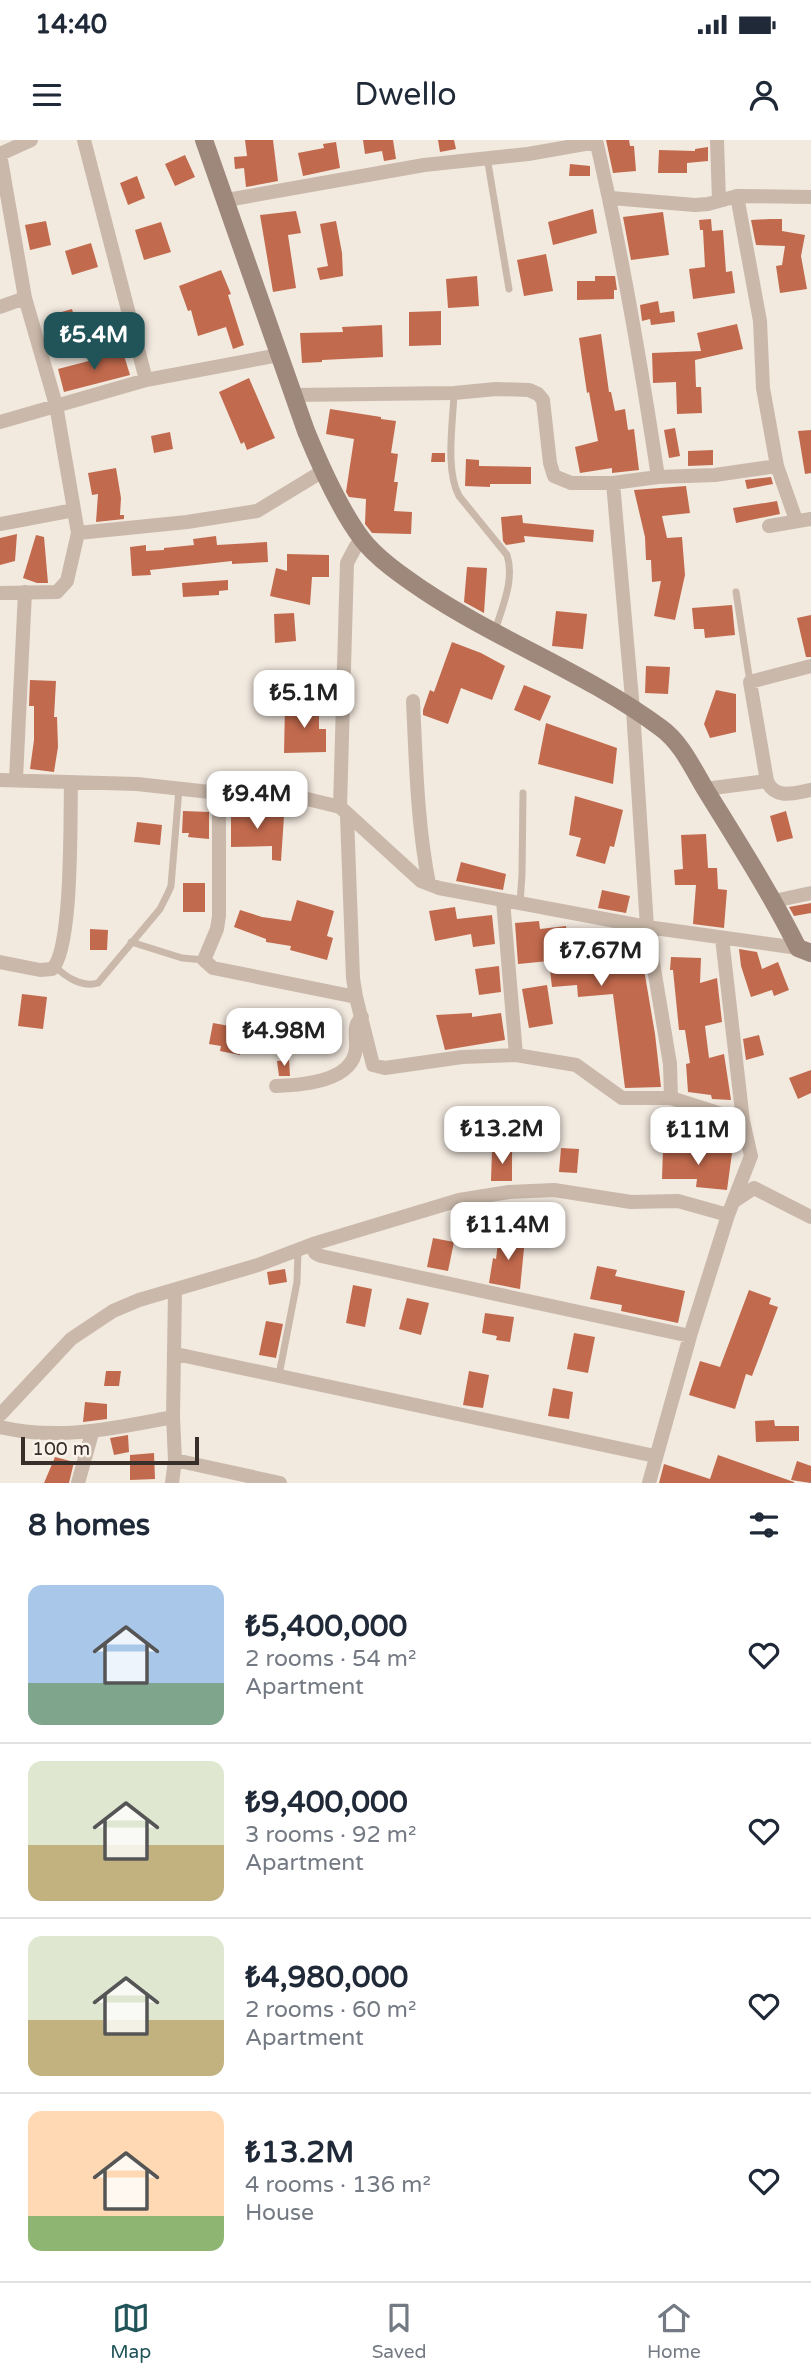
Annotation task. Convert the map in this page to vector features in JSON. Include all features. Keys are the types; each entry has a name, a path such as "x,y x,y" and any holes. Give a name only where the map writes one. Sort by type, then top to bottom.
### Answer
{"street":[{"path":"0,593 57,592 66,585 78,533 56,405 25,298 0,154 31,140"},
{"path":"84,140 146,380"},
{"path":"204,140 293,395 323,471 363,540 403,576 452,609 594,683 662,729 675,741 804,951"},
{"path":"717,140 719,201"},
{"path":"227,200 349,177 487,156 528,154 596,141 611,198 632,310 658,477"},
{"path":"737,197 760,321 763,388 777,466 804,520 769,526"},
{"path":"611,198 695,205 737,197 811,197"},
{"path":"0,307 25,298"},
{"path":"0,422 146,380 279,355"},
{"path":"293,395 529,390 543,400 550,463 554,475 570,483 614,483 658,477 715,475 777,466"},
{"path":"78,533 187,522 257,511 323,471"},
{"path":"614,483 633,710 647,927 670,1064 671,1098"},
{"path":"0,524 74,510"},
{"path":"363,540 356,545 347,563 344,811 356,997 371,1062 379,1068 462,1057 516,1055 576,1065 622,1098 671,1098 743,1121"},
{"path":"16,779 25,592"},
{"path":"811,666 750,682 767,781 771,790 779,794 811,790"},
{"path":"413,701 417,793 422,849 429,884"},
{"path":"0,780 137,784 219,793 295,796 344,811 421,881 439,888 647,927 804,951"},
{"path":"705,789 767,781"},
{"path":"0,962 40,970 52,969 60,957 66,926 71,783"},
{"path":"219,793 219,916 217,929 204,960 214,968 356,997"},
{"path":"774,901 811,893"},
{"path":"503,900 516,1055"},
{"path":"649,1483 690,1336 751,1156 743,1121 722,938"},
{"path":"276,1087 305,1084 346,1069 354,1059 356,1024 362,1017"},
{"path":"731,1209 754,1188 811,1217"},
{"path":"0,1415 85,1328 126,1305 459,1200 509,1192 554,1190 631,1202 678,1201 731,1209"},
{"path":"313,1244 315,1253 321,1256 690,1336"},
{"path":"172,1483 175,1460 175,1290"},
{"path":"176,1354 655,1456"},
{"path":"0,1427 42,1433 92,1433 173,1417"},
{"path":"78,1483 92,1433"},
{"path":"175,1460 280,1483"}],"lane":[{"path":"487,156 509,289"},
{"path":"454,393 454,486 459,496 507,555 510,566 509,583 494,633"},
{"path":"736,592 750,682"},
{"path":"55,966 73,980 95,985 160,909 171,886 179,789"},
{"path":"520,903 523,793"},
{"path":"131,942 182,958 204,960"},
{"path":"279,1375 296,1282 298,1249"}],"building":[{"path":"245,140 273,140 278,181 246,187 244,168 235,169 234,157 247,156"},
{"path":"363,140 393,140 396,159 384,161 382,151 365,154"},
{"path":"438,140 454,140 456,149 440,152"},
{"path":"606,140 629,140 630,146 634,146 636,171 613,173"},
{"path":"336,142 340,168 303,176 298,153 324,148 323,144"},
{"path":"708,147 708,161 687,163 687,173 658,173 659,150 695,151"},
{"path":"185,155 195,177 175,186 165,164"},
{"path":"570,164 590,166 590,176 569,176"},
{"path":"137,176 145,198 128,205 120,183"},
{"path":"593,209 597,233 553,245 548,222"},
{"path":"296,211 301,233 288,235 296,288 273,292 260,215"},
{"path":"663,212 669,255 631,260 623,217"},
{"path":"711,219 712,231 723,230 726,272 732,271 735,293 693,299 689,269 705,267 703,230 700,230 699,220"},
{"path":"782,219 782,231 805,235 801,256 807,289 780,293 776,266 782,265 785,246 756,245 751,220"},
{"path":"46,221 51,245 30,250 25,225"},
{"path":"336,221 343,276 320,280 317,268 328,266 320,224"},
{"path":"161,222 171,252 144,260 135,230"},
{"path":"91,243 98,267 72,275 65,251"},
{"path":"546,254 553,291 524,296 517,260"},
{"path":"221,270 231,294 228,295 244,345 233,349 226,327 198,336 191,310 188,311 179,286"},
{"path":"477,276 479,306 448,308 446,279"},
{"path":"595,276 615,276 617,290 614,290 614,299 577,300 577,281 595,281"},
{"path":"658,301 660,313 674,311 675,322 651,325 650,319 642,321 640,305"},
{"path":"72,309 77,327 63,331 58,313"},
{"path":"441,311 441,345 409,346 409,312"},
{"path":"737,324 743,349 695,360 696,387 701,387 702,413 677,414 676,382 653,383 652,353 701,351 697,333"},
{"path":"382,325 383,357 302,363 300,333 343,332 342,327"},
{"path":"601,334 609,392 615,411 625,409 628,430 634,429 639,470 612,473 612,468 580,473 575,447 598,441 589,392 587,393 579,338"},
{"path":"123,352 130,375 64,392 58,369"},
{"path":"249,378 275,438 247,450 244,442 241,444 219,392"},
{"path":"330,409 396,421 391,453 398,454 394,511 412,512 411,534 372,533 365,524 366,499 349,497 346,492 354,439 326,434"},
{"path":"675,428 680,456 669,458 664,430"},
{"path":"811,430 811,473 805,474 798,431"},
{"path":"170,432 173,449 154,453 151,436"},
{"path":"713,450 713,465 688,466 688,451"},
{"path":"432,453 445,453 445,462 431,462"},
{"path":"466,459 479,460 479,466 531,467 531,484 465,486"},
{"path":"116,468 121,498 120,515 124,515 124,519 96,522 98,494 92,495 88,473"},
{"path":"771,477 773,484 747,489 745,480"},
{"path":"686,486 690,513 662,516 667,538 682,537 685,575 675,620 654,616 661,581 652,582 651,560 646,560 645,537 634,490"},
{"path":"777,501 780,514 736,523 733,508"},
{"path":"522,515 523,523 594,530 593,542 524,536 525,542 506,545 503,541 501,517"},
{"path":"17,534 15,561 0,565 0,538"},
{"path":"36,535 44,537 48,583 37,583 23,578"},
{"path":"216,536 217,545 267,542 268,562 232,564 232,561 150,570 151,575 132,576 130,547 146,545 146,551 164,550 194,545 193,539"},
{"path":"287,554 329,555 329,577 312,577 310,605 270,596 276,568 287,571"},
{"path":"467,567 487,568 484,613 464,602"},
{"path":"228,580 228,590 219,591 219,595 183,597 182,583"},
{"path":"732,605 735,635 705,638 704,629 694,629 692,608"},
{"path":"556,611 587,614 583,649 552,646"},
{"path":"294,613 296,641 275,643 274,614"},
{"path":"811,615 811,657 806,657 797,618"},
{"path":"452,642 505,666 492,700 461,688 448,724 423,715 423,710 430,690 434,692"},
{"path":"646,666 670,667 668,694 645,693"},
{"path":"30,680 56,681 54,717 57,717 58,747 54,772 30,769 34,740 34,706 29,706"},
{"path":"524,685 551,696 540,721 514,710"},
{"path":"716,690 736,694 736,732 710,738 704,724"},
{"path":"285,706 319,706 319,729 326,729 326,752 284,753"},
{"path":"546,723 617,748 613,784 538,764"},
{"path":"575,796 623,810 614,847 610,846 605,864 576,856 581,838 569,835"},
{"path":"241,808 240,812 284,816 281,861 272,860 272,846 231,847 231,809"},
{"path":"183,811 209,812 209,839 188,837 189,833 182,833"},
{"path":"786,811 793,838 777,842 770,816"},
{"path":"137,822 162,825 160,845 134,842"},
{"path":"706,834 708,868 717,868 718,889 727,890 724,928 693,924 696,885 675,885 674,870 683,869 681,835"},
{"path":"461,862 506,874 503,890 456,881"},
{"path":"183,883 205,883 205,912 183,912"},
{"path":"602,890 630,896 626,913 598,908"},
{"path":"297,900 334,911 327,936 333,938 327,960 290,950 291,946 266,942 266,939 234,927 240,910 262,917 291,921"},
{"path":"811,903 811,913 794,916 789,907"},
{"path":"455,907 457,919 492,915 495,944 473,947 471,934 435,941 429,911"},
{"path":"539,921 540,929 566,926 567,934 592,932 592,940 640,946 661,1087 625,1088 613,994 578,997 577,985 552,987 549,961 518,964 515,923"},
{"path":"90,929 108,930 107,950 90,950"},
{"path":"739,949 757,952 762,969 778,962 789,990 774,996 772,990 751,997 741,966"},
{"path":"671,957 701,958 700,983 717,978 722,1022 705,1026 709,1058 724,1054 731,1100 712,1099 711,1095 688,1092 686,1064 690,1063 685,1030 679,1030 673,970 670,970"},
{"path":"499,966 501,992 479,995 475,969"},
{"path":"547,985 553,1024 529,1028 522,989"},
{"path":"22,994 47,997 43,1029 18,1026"},
{"path":"472,1013 472,1017 501,1013 505,1040 445,1050 436,1015"},
{"path":"272,1016 288,1018 285,1039 262,1037 263,1028 270,1029"},
{"path":"213,1023 235,1027 233,1033 244,1036 240,1055 220,1051 221,1046 209,1044"},
{"path":"759,1035 764,1055 746,1060 743,1039"},
{"path":"289,1060 290,1076 279,1076 277,1061"},
{"path":"811,1070 811,1093 798,1099 789,1078"},
{"path":"561,1148 579,1149 577,1173 559,1172"},
{"path":"663,1149 732,1153 727,1190 696,1187 697,1179 662,1179"},
{"path":"492,1150 512,1151 512,1181 491,1181"},
{"path":"499,1235 525,1238 520,1289 489,1283"},
{"path":"433,1238 454,1242 448,1271 427,1267"},
{"path":"597,1266 617,1270 615,1276 685,1291 678,1323 621,1311 622,1305 590,1299"},
{"path":"285,1269 287,1282 269,1285 267,1272"},
{"path":"353,1285 372,1289 365,1327 346,1323"},
{"path":"749,1290 771,1298 769,1304 778,1307 752,1376 746,1374 735,1409 689,1395 700,1361 720,1367"},
{"path":"407,1298 429,1303 421,1335 399,1329"},
{"path":"485,1313 514,1317 510,1342 496,1340 497,1336 482,1333"},
{"path":"266,1321 283,1324 276,1358 259,1355"},
{"path":"574,1333 595,1337 588,1373 567,1369"},
{"path":"106,1371 121,1371 119,1386 104,1386"},
{"path":"469,1371 489,1375 483,1408 463,1405"},
{"path":"553,1388 573,1392 569,1419 548,1416"},
{"path":"85,1402 107,1404 107,1419 83,1422"},
{"path":"774,1420 775,1426 799,1426 799,1441 756,1442 755,1421"},
{"path":"128,1435 129,1452 114,1455 110,1438"},
{"path":"154,1453 155,1479 130,1480 130,1455"},
{"path":"718,1455 794,1483 659,1483 664,1464 710,1479"},
{"path":"55,1457 74,1462 69,1483 44,1483"},
{"path":"797,1461 811,1466 811,1483 791,1480"}]}
